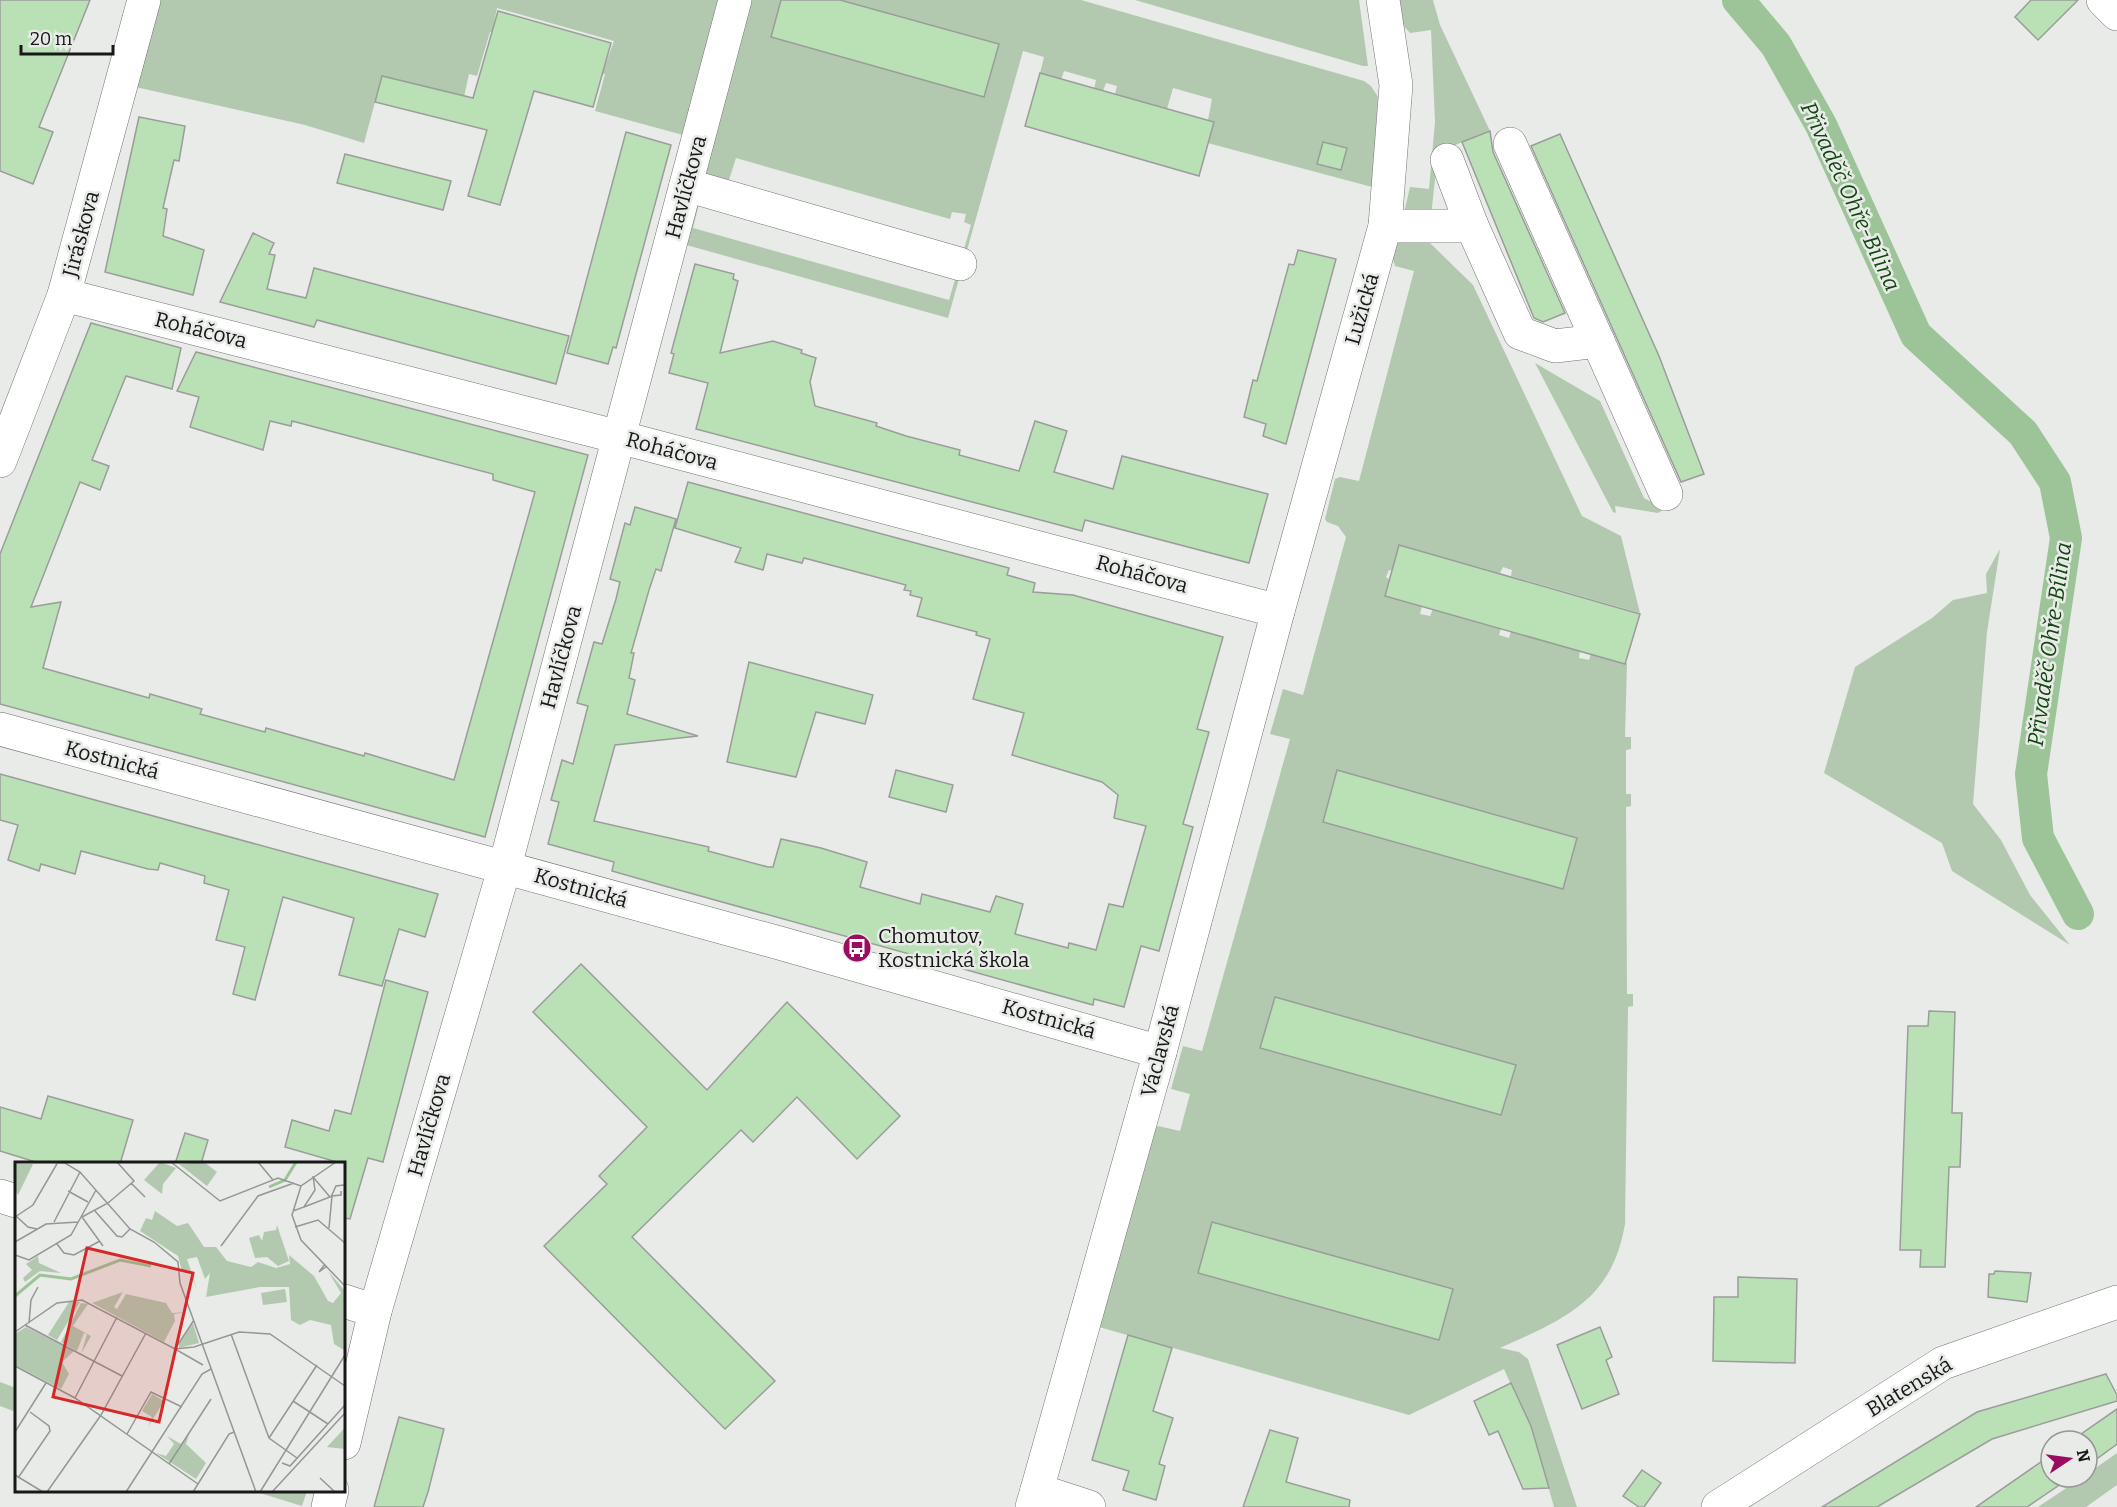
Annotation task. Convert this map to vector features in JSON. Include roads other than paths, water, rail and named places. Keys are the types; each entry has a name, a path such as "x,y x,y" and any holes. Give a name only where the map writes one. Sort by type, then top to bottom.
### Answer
{"street":[{"name":"Jiráskova","path":"0,461 64,295 144,0"},
{"name":"Havlíčkova","path":"345,1439 375,1311 505,866 735,0"},
{"name":"Lužická","path":"1278,611 1385,226 1396,85 1383,0"},
{"path":"2103,0 2117,14"},
{"path":"1510,144 1666,494"},
{"path":"1447,160 1472,226 1520,333 1556,346 1598,341"},
{"path":"686,185 960,264"},
{"path":"1385,226 1472,226"},
{"name":"Roháčova","path":"64,295 619,437 1278,611"},
{"name":"Václavská","path":"1036,1501 1160,1052 1278,611"},
{"name":"Kostnická","path":"0,729 505,866 1160,1052"},
{"path":"0,1196 15,1201"},
{"path":"345,1301 375,1311"},
{"name":"Blatenská","path":"1718,1507 1942,1363 2117,1302"},
{"path":"328,1507 332,1492"},
{"path":"1036,1501 1089,1507"}],"waterway":[{"name":"Přivaděč Ohře-Bílina","path":"1738,0 1776,45 1821,125 1916,335 2023,433 2055,482 2066,538 2031,774 2038,838 2078,914"}],"place":[{"name":"Chomutov, Kostnická škola","path":"857,948"}]}
